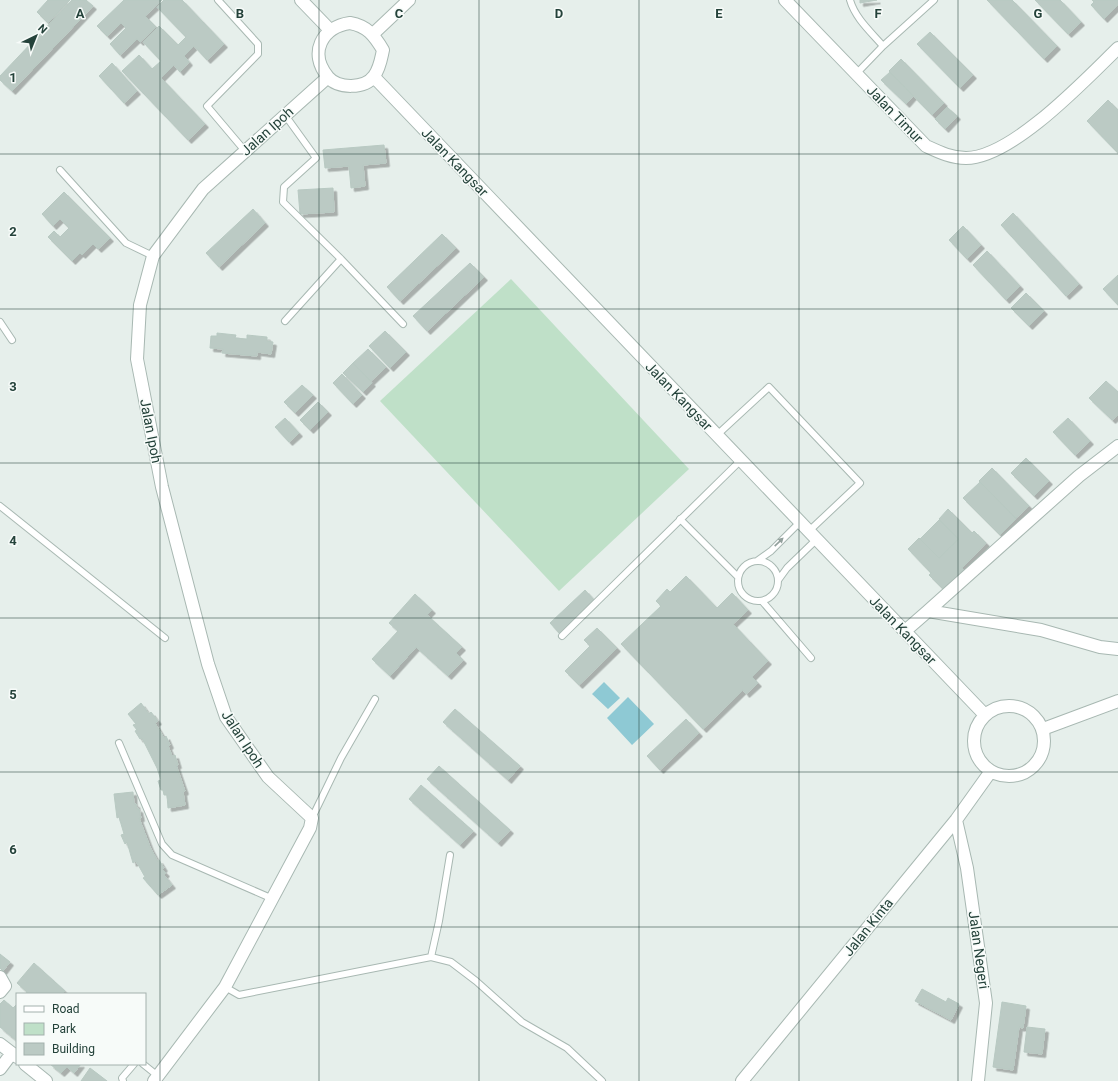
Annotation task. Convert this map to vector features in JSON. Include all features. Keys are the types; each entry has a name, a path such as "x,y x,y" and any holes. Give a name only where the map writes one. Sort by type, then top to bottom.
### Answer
{"street":[{"path":"301,0 330,30"},
{"path":"373,34 409,0"},
{"name":"Jalan Timur","path":"785,0 926,146 945,156 967,158 993,151 1017,138 1067,97 1118,48"},
{"path":"350,23 360,25 373,34 383,50 380,64 374,77 359,85 348,86 337,83 328,77 319,61 319,51 322,40 330,30 339,25 350,23"},
{"name":"Jalan Ipoh","path":"312,818 268,777 226,717 208,664 162,487 137,359 140,305 153,256 203,189 328,77"},
{"name":"Jalan Kangsar","path":"374,77 985,715"},
{"path":"905,631 1079,476 1118,446"},
{"path":"928,611 1041,630 1100,647 1118,649"},
{"path":"1043,729 1118,701"},
{"path":"1007,705 1017,706 1028,711 1037,719 1043,729 1045,741 1041,757 1031,769 1017,776 1004,776 991,771 982,763 974,746 974,734 979,722 985,715 995,708 1007,705"},
{"name":"Jalan Kinta","path":"742,1081 956,820 991,771"},
{"path":"156,1079 225,987 310,828 312,818"},
{"name":"Jalan Negeri","path":"956,820 967,868 986,1003 978,1081"},
{"path":"0,977 5,986 0,992"},
{"path":"0,1044 15,1055 0,1069"},
{"path":"26,1065 46,1081"}],"lane":[{"path":"218,0 258,44 258,54 207,106 245,150"},
{"path":"850,0 852,8 863,24 883,46"},
{"path":"856,74 883,46 934,0"},
{"path":"285,115 316,158 284,187 283,202 341,258 403,324"},
{"path":"60,170 126,243 153,256"},
{"path":"285,321 341,258"},
{"path":"0,322 12,340"},
{"path":"717,435 770,388 860,483 808,531 744,566 738,577 738,587 744,596 752,601 762,601 774,594 779,580 808,531"},
{"path":"562,636 740,460"},
{"path":"0,506 165,638"},
{"path":"680,519 738,577"},
{"path":"757,560 769,564 774,568 779,580"},
{"path":"762,601 811,658"},
{"path":"312,818 341,758 376,699"},
{"path":"119,743 162,844 172,855 273,899"},
{"path":"431,957 439,921 450,855"},
{"path":"225,987 239,995 431,957 451,962 476,981 522,1022 567,1048 602,1081"},
{"path":"123,1081 122,1078 133,1065"},
{"path":"144,1065 156,1079"}],"green space":[{"path":"511,279 689,469 559,591 380,401"}],"water":[{"path":"604,682 620,698 608,709 592,694"},
{"path":"628,697 654,724 632,745 607,718"}],"building":[{"path":"48,0 70,0 48,23 37,12"},
{"path":"72,0 86,0 93,6 12,91 0,80 0,76"},
{"path":"124,0 162,0 145,16 156,27 140,42 137,39 120,55 110,44 126,28 121,23 107,36 97,26"},
{"path":"164,0 182,0 224,44 207,60 194,46 184,56 189,62 180,72 174,65 161,78 205,124 188,140 122,71 139,55 152,69 161,61 143,42 159,26 178,45 186,37 157,7"},
{"path":"860,0 877,0 860,3"},
{"path":"987,0 1012,0 1057,46 1044,59"},
{"path":"1035,0 1060,0 1081,22 1068,34"},
{"path":"1092,0 1118,0 1118,5 1104,19 1091,5 1094,2"},
{"path":"930,32 973,75 960,88 917,44"},
{"path":"901,59 944,103 932,115 889,71"},
{"path":"112,63 137,91 124,103 99,76"},
{"path":"890,72 913,96 906,104 881,80"},
{"path":"1108,100 1118,110 1118,153 1087,121"},
{"path":"947,107 957,116 945,129 935,119"},
{"path":"384,145 386,163 363,165 365,186 351,188 349,166 325,168 323,150"},
{"path":"333,188 334,212 300,214 298,190"},
{"path":"64,192 110,238 98,249 93,244 82,255 80,253 72,261 48,237 54,231 60,237 69,228 60,219 53,226 42,214"},
{"path":"253,209 265,223 219,267 206,253"},
{"path":"1013,213 1079,284 1066,296 1001,225"},
{"path":"963,226 981,245 967,259 949,240"},
{"path":"442,234 456,248 400,301 387,287"},
{"path":"987,251 1020,286 1006,300 973,265"},
{"path":"470,263 484,277 427,331 413,316"},
{"path":"1118,275 1118,305 1103,289"},
{"path":"1026,293 1044,311 1029,326 1011,308"},
{"path":"385,331 406,352 390,368 369,346"},
{"path":"217,333 236,335 235,338 247,339 247,335 267,337 267,341 273,342 271,354 257,352 257,356 222,353 223,349 210,348 211,336 217,336"},
{"path":"368,349 386,367 371,381 353,363"},
{"path":"353,363 372,383 363,392 343,373"},
{"path":"342,374 362,395 353,404 333,383"},
{"path":"1106,381 1118,392 1118,415 1112,420 1089,398"},
{"path":"302,385 313,395 295,413 284,402"},
{"path":"318,402 328,412 310,430 300,420"},
{"path":"285,418 299,433 289,442 275,427"},
{"path":"1068,418 1090,441 1075,455 1053,432"},
{"path":"1026,458 1049,481 1034,496 1011,473"},
{"path":"992,468 1029,506 1016,518 979,481"},
{"path":"980,482 1016,519 1000,535 963,498"},
{"path":"948,509 972,533 974,531 986,543 962,568 964,570 944,590 929,575 931,573 908,549 919,538 939,558 959,539 939,519"},
{"path":"939,520 958,539 939,558 920,539"},
{"path":"686,576 717,608 732,593 748,610 733,624 768,661 752,677 758,683 746,694 743,690 703,729 621,644 661,606 656,601 667,589 670,592"},
{"path":"585,590 595,601 560,634 550,623"},
{"path":"415,594 432,610 427,615 462,647 456,653 463,660 448,676 416,647 390,676 372,659 398,631 389,623"},
{"path":"597,628 617,648 579,685 565,671 590,646 584,640"},
{"path":"141,703 149,714 151,712 158,721 155,723 164,738 166,736 170,745 168,746 172,756 175,755 178,765 176,765 185,791 183,792 185,805 168,808 167,795 164,795 158,781 161,780 157,768 142,738 140,739 135,731 137,730 133,725 136,724 128,714"},
{"path":"455,709 520,766 508,780 443,722"},
{"path":"686,719 699,733 660,770 647,756"},
{"path":"439,766 510,830 498,843 427,779"},
{"path":"421,785 473,831 460,845 409,799"},
{"path":"133,792 134,804 136,804 137,809 139,809 141,818 139,818 150,847 158,862 159,860 164,868 162,869 166,873 164,875 172,885 158,895 143,878 145,877 136,861 133,863 127,842 125,844 121,835 124,834 119,817 117,818 114,794"},
{"path":"0,954 10,962 3,971 0,968"},
{"path":"34,963 65,991 63,993 26,993 17,983"},
{"path":"922,989 946,1002 948,998 959,1004 951,1020 915,1001"},
{"path":"4,1000 13,1008 16,1005 16,1040 0,1027 0,1004"},
{"path":"1002,1002 1026,1006 1023,1028 1019,1027 1013,1070 993,1067"},
{"path":"1027,1027 1045,1029 1042,1054 1024,1052"},
{"path":"51,1065 80,1065 74,1073 67,1067 61,1073"},
{"path":"90,1068 107,1081 81,1081"}]}
